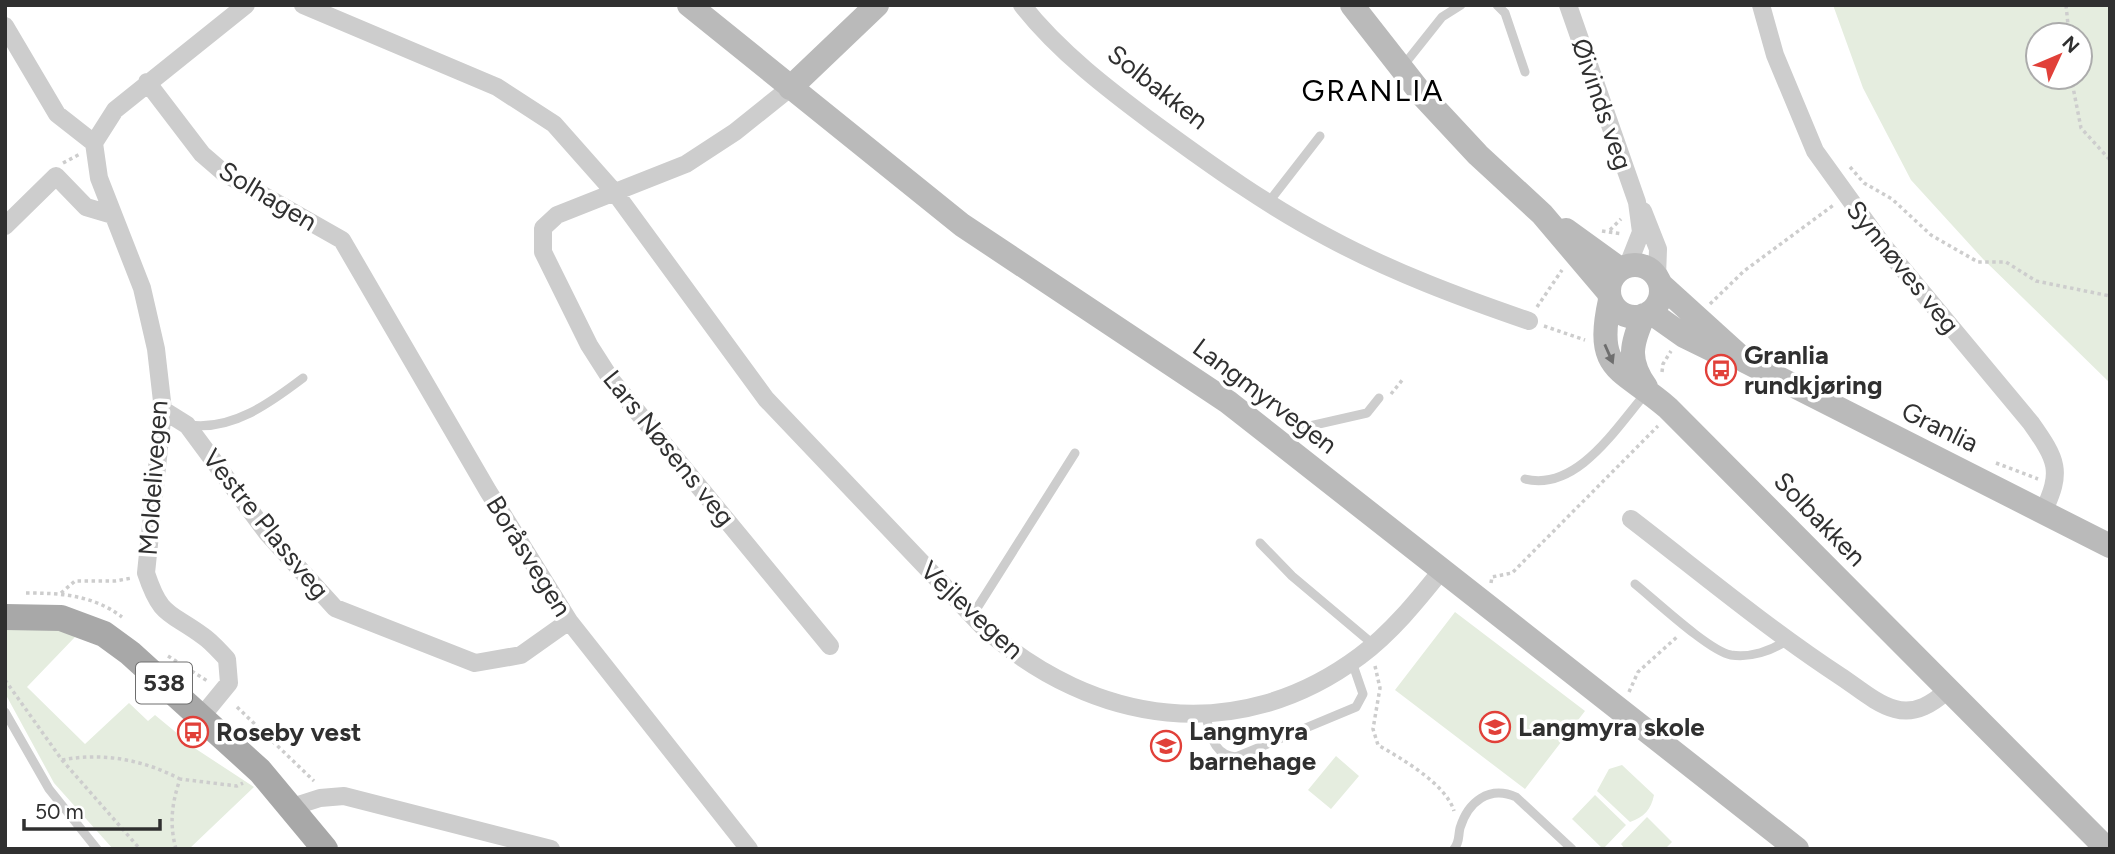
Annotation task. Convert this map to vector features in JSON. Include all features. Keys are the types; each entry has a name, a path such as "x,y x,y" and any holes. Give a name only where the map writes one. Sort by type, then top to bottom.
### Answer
{"main road":[{"name":"538","path":"5,617 61,618 104,634 202,716 260,771 325,849"}],"street":[{"path":"5,26 57,114 94,143 114,110 246,5"},
{"name":"Vejlevegen","path":"303,5 497,87 554,124 616,194 779,414 972,616 1007,649 1058,682 1081,693 1153,711 1205,714 1282,697 1305,689 1352,662 1374,645 1441,571"},
{"name":"Langmyrvegen","path":"689,5 1003,255 1154,351 1285,447 1617,708 1783,845"},
{"path":"790,88 877,5"},
{"name":"Solbakken","path":"1022,5 1070,55 1130,105 1268,203 1355,250 1487,307 1529,321"},
{"name":"Granlia","path":"1352,5 1399,69 1478,155 1542,214 1624,314 1647,313 1726,359 1745,361"},
{"name":"Øivinds veg","path":"1568,5 1637,202 1652,229 1658,249 1659,281"},
{"name":"Synnøves veg","path":"1762,5 1775,55 1815,152 1845,197 2031,423 2053,461 2055,488"},
{"name":"Solhagen","path":"147,82 202,154 224,173 342,240"},
{"name":"Lars Nøsens veg","path":"790,88 713,148 686,164 549,221 543,228 541,243 548,265 589,345 631,408 830,646"},
{"name":"Moldelivegen","path":"94,143 99,178 142,288 156,349 163,410 146,573 154,596 167,615 204,636 227,659 229,682 202,716"},
{"path":"5,226 56,176 86,207 113,215"},
{"name":"Øivinds veg","path":"1624,267 1641,232 1637,202"},
{"name":"Granlia","path":"1542,214 1624,267 1645,266 1745,361 2043,512 2107,548"},
{"name":"Boråsvegen","path":"342,240 488,491 569,621 749,849"},
{"path":"1610,296 1610,283 1624,267"},
{"path":"1647,313 1659,300 1659,281"},
{"name":"Solbakken","path":"1610,296 1605,324 1606,354 1622,373 1656,385"},
{"name":"Solbakken","path":"1647,313 1631,349 1636,372 1656,385 1948,690 2106,849"},
{"name":"Vestre Plassveg","path":"163,410 187,425 267,533 335,608 475,663 521,655 569,621"},
{"path":"2043,512 2055,488"},
{"path":"1631,519 1787,640 1895,709 1923,707 1948,690"},
{"path":"292,807 320,798 344,796 551,849"}],"lane":[{"path":"1399,69 1442,17 1461,5"},
{"path":"1497,5 1505,13 1525,72"},
{"path":"1268,203 1320,136"},
{"path":"187,425 203,427 229,422 262,407 303,378"},
{"path":"1525,479 1548,482 1569,473 1598,448 1656,385"},
{"path":"1285,447 1301,428 1367,413 1382,399"},
{"path":"972,616 1075,453"},
{"path":"1260,543 1292,576 1374,645"},
{"path":"1635,584 1693,631 1730,655 1764,652 1787,640"},
{"path":"1205,714 1215,747 1228,756 1236,757 1356,707 1363,694 1352,662"},
{"path":"5,712 49,789 97,849"},
{"path":"1454,849 1458,845 1460,829 1477,799 1488,794 1505,792 1516,797 1572,849"}],"path":[{"path":"2074,91 2081,128 2110,160"},
{"path":"1848,165 1864,183 1892,198 1931,235 1978,262 2006,262 2036,281 2110,296"},
{"path":"1710,304 1744,271 1805,223 1845,197"},
{"path":"1597,232 1610,230 1630,237"},
{"path":"1566,265 1529,321 1585,340"},
{"path":"1656,385 1666,358 1672,350"},
{"path":"1657,355 1666,358"},
{"path":"1382,399 1403,379"},
{"path":"1488,608 1492,577 1512,573 1656,430 1659,422"},
{"path":"1989,460 2055,488"},
{"path":"60,593 75,580 115,581 137,576"},
{"path":"1617,708 1638,672 1675,638 1693,631"},
{"path":"1375,666 1380,688 1373,729 1378,745 1410,764 1451,802 1460,829"},
{"path":"5,680 62,760 140,849"},
{"path":"237,707 316,783"},
{"path":"62,760 98,757 138,761 180,779 237,786 260,771 282,750"},
{"path":"176,849 171,811 180,779"}],"shaded area":[{"path":"1833,5 2110,5 2110,383 1983,259 1911,180 1863,88"},
{"path":"1455,612 1585,711 1525,789 1395,690"},
{"path":"59,626 75,637 27,687 85,744 129,703 148,721 155,715 196,749 254,787 189,849 113,849 54,783 6,695 5,628"},
{"path":"1336,756 1359,776 1331,809 1308,790"},
{"path":"1622,765 1654,795 1646,812 1630,822 1597,791 1609,769"},
{"path":"1595,795 1626,825 1603,849 1572,819"},
{"path":"1647,817 1672,842 1665,849 1625,849 1621,844"}],"place":[{"name":"Granlia rundkjøring","path":"1721,370"},
{"name":"Langmyra skole","path":"1495,727"},
{"name":"Roseby vest","path":"193,732"},
{"name":"Langmyra barnehage","path":"1166,746"}],"district":[{"name":"GRANLIA","path":"1373,91"}]}
